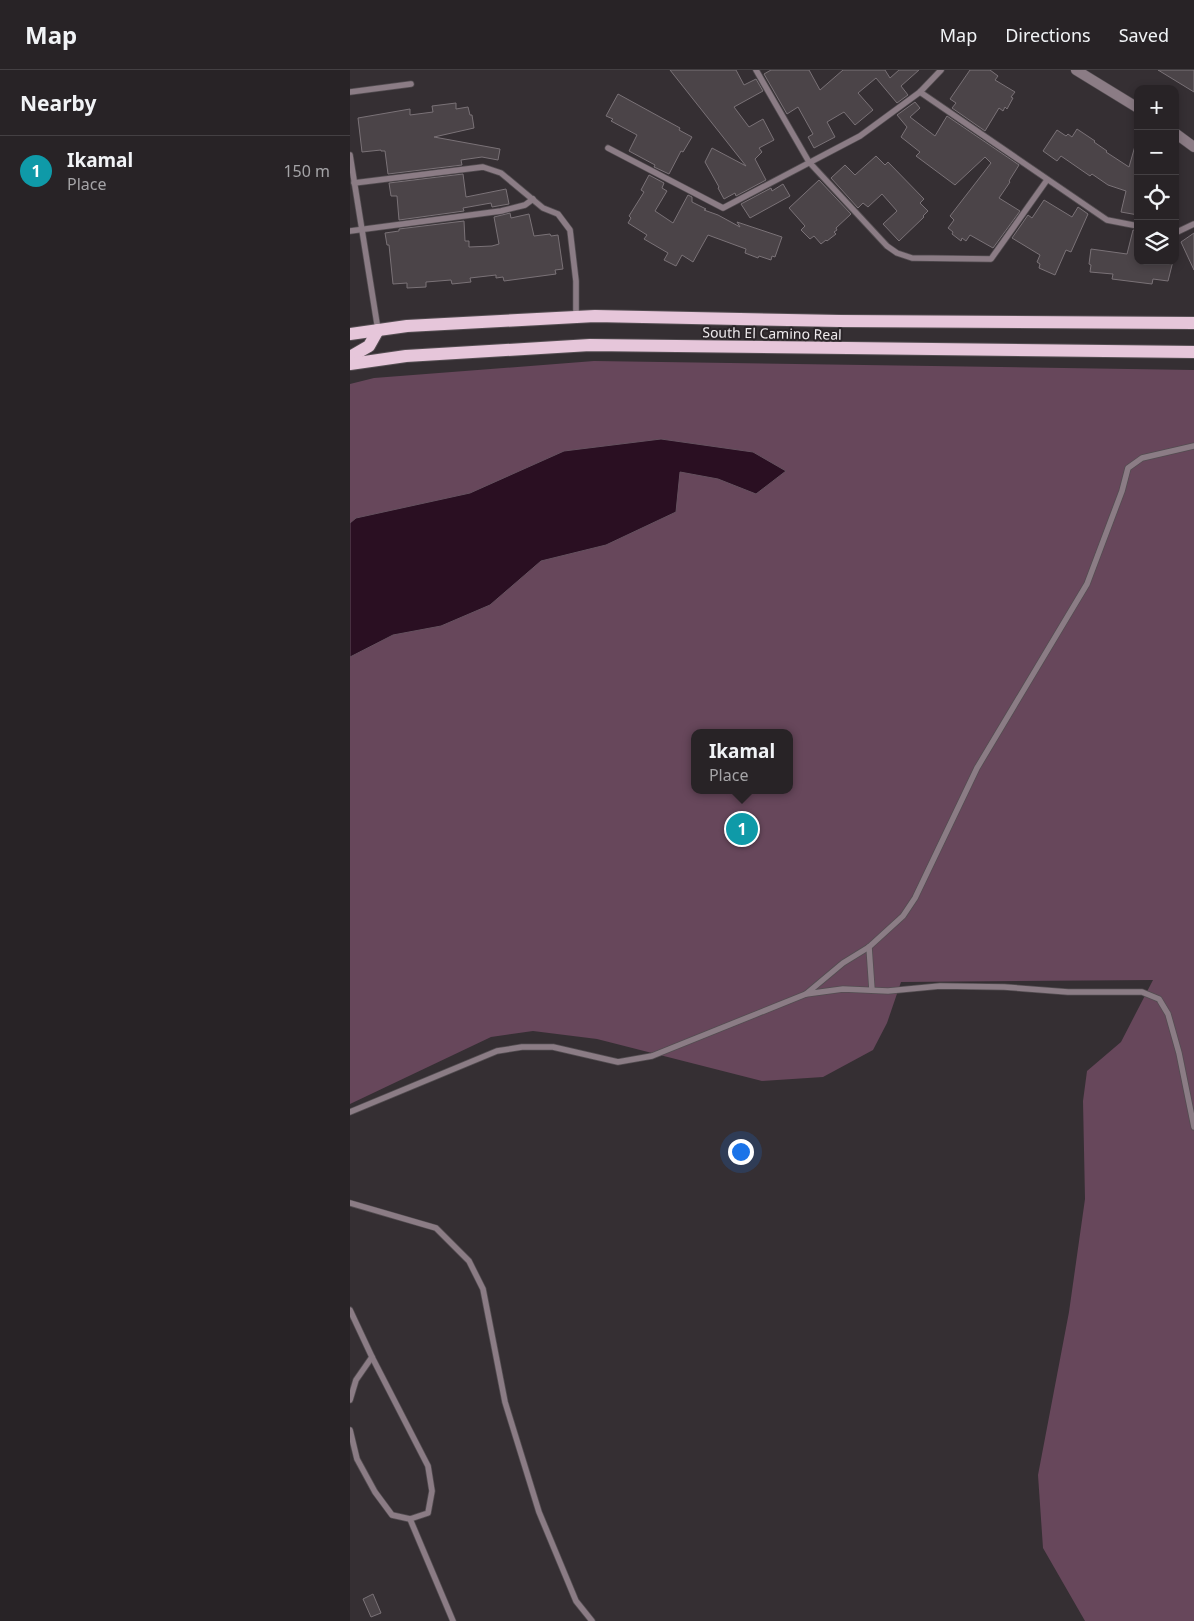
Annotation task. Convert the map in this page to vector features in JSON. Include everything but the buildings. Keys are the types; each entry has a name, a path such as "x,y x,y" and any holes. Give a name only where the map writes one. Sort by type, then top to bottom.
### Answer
{"main road":[{"name":"South El Camino Real","path":"350,334 407,326 576,317 1194,323"},
{"path":"350,357 369,346 378,330"},
{"name":"South El Camino Real","path":"350,364 406,356 590,346 1194,352"}],"street":[{"path":"1076,70 1134,106"},
{"path":"1179,136 1194,148"}],"lane":[{"path":"756,70 809,162 887,246 897,254 912,258 991,259 1047,180"},
{"path":"608,148 723,208 860,136 920,92 941,70"},
{"path":"350,92 411,84"},
{"path":"920,92 1107,220 1134,225"},
{"path":"350,155 378,330"},
{"path":"354,183 483,167 501,173 543,208 558,214 570,230 576,281 576,317"},
{"path":"350,231 501,212 525,205 533,199"},
{"path":"1179,232 1194,224"},
{"path":"806,994 843,963 869,947 903,916 915,898 976,768 1087,584 1122,491 1128,468 1142,458 1194,446"},
{"path":"869,947 872,990"},
{"path":"350,1112 497,1051 522,1047 553,1047 618,1062 652,1056 806,994 843,989 888,991 940,986 1004,987 1068,992 1142,992 1159,999 1168,1014 1177,1045 1194,1127"},
{"path":"350,1203 436,1228 469,1261 483,1289 505,1402 539,1512 576,1601 592,1621"},
{"path":"350,1310 428,1466 432,1492 428,1512 410,1520 392,1515 375,1492 357,1459 350,1430"},
{"path":"350,1400 352,1388 356,1380 372,1357"},
{"path":"410,1520 453,1621"}],"shaded area":[{"path":"594,361 1194,370 1194,1621 1085,1621 1043,1548 1038,1475 1069,1312 1085,1199 1083,1101 1087,1071 1121,1042 1153,980 901,982 887,1023 873,1050 823,1077 762,1081 597,1039 533,1031 491,1037 350,1104 350,384 374,378"},
{"path":"661,439 753,452 786,471 756,494 718,479 680,472 676,512 606,545 541,561 490,605 441,626 393,635 350,657 350,523 356,518 470,493 564,451"}],"place":[{"name":"Ikamal","path":"742,829"}]}
